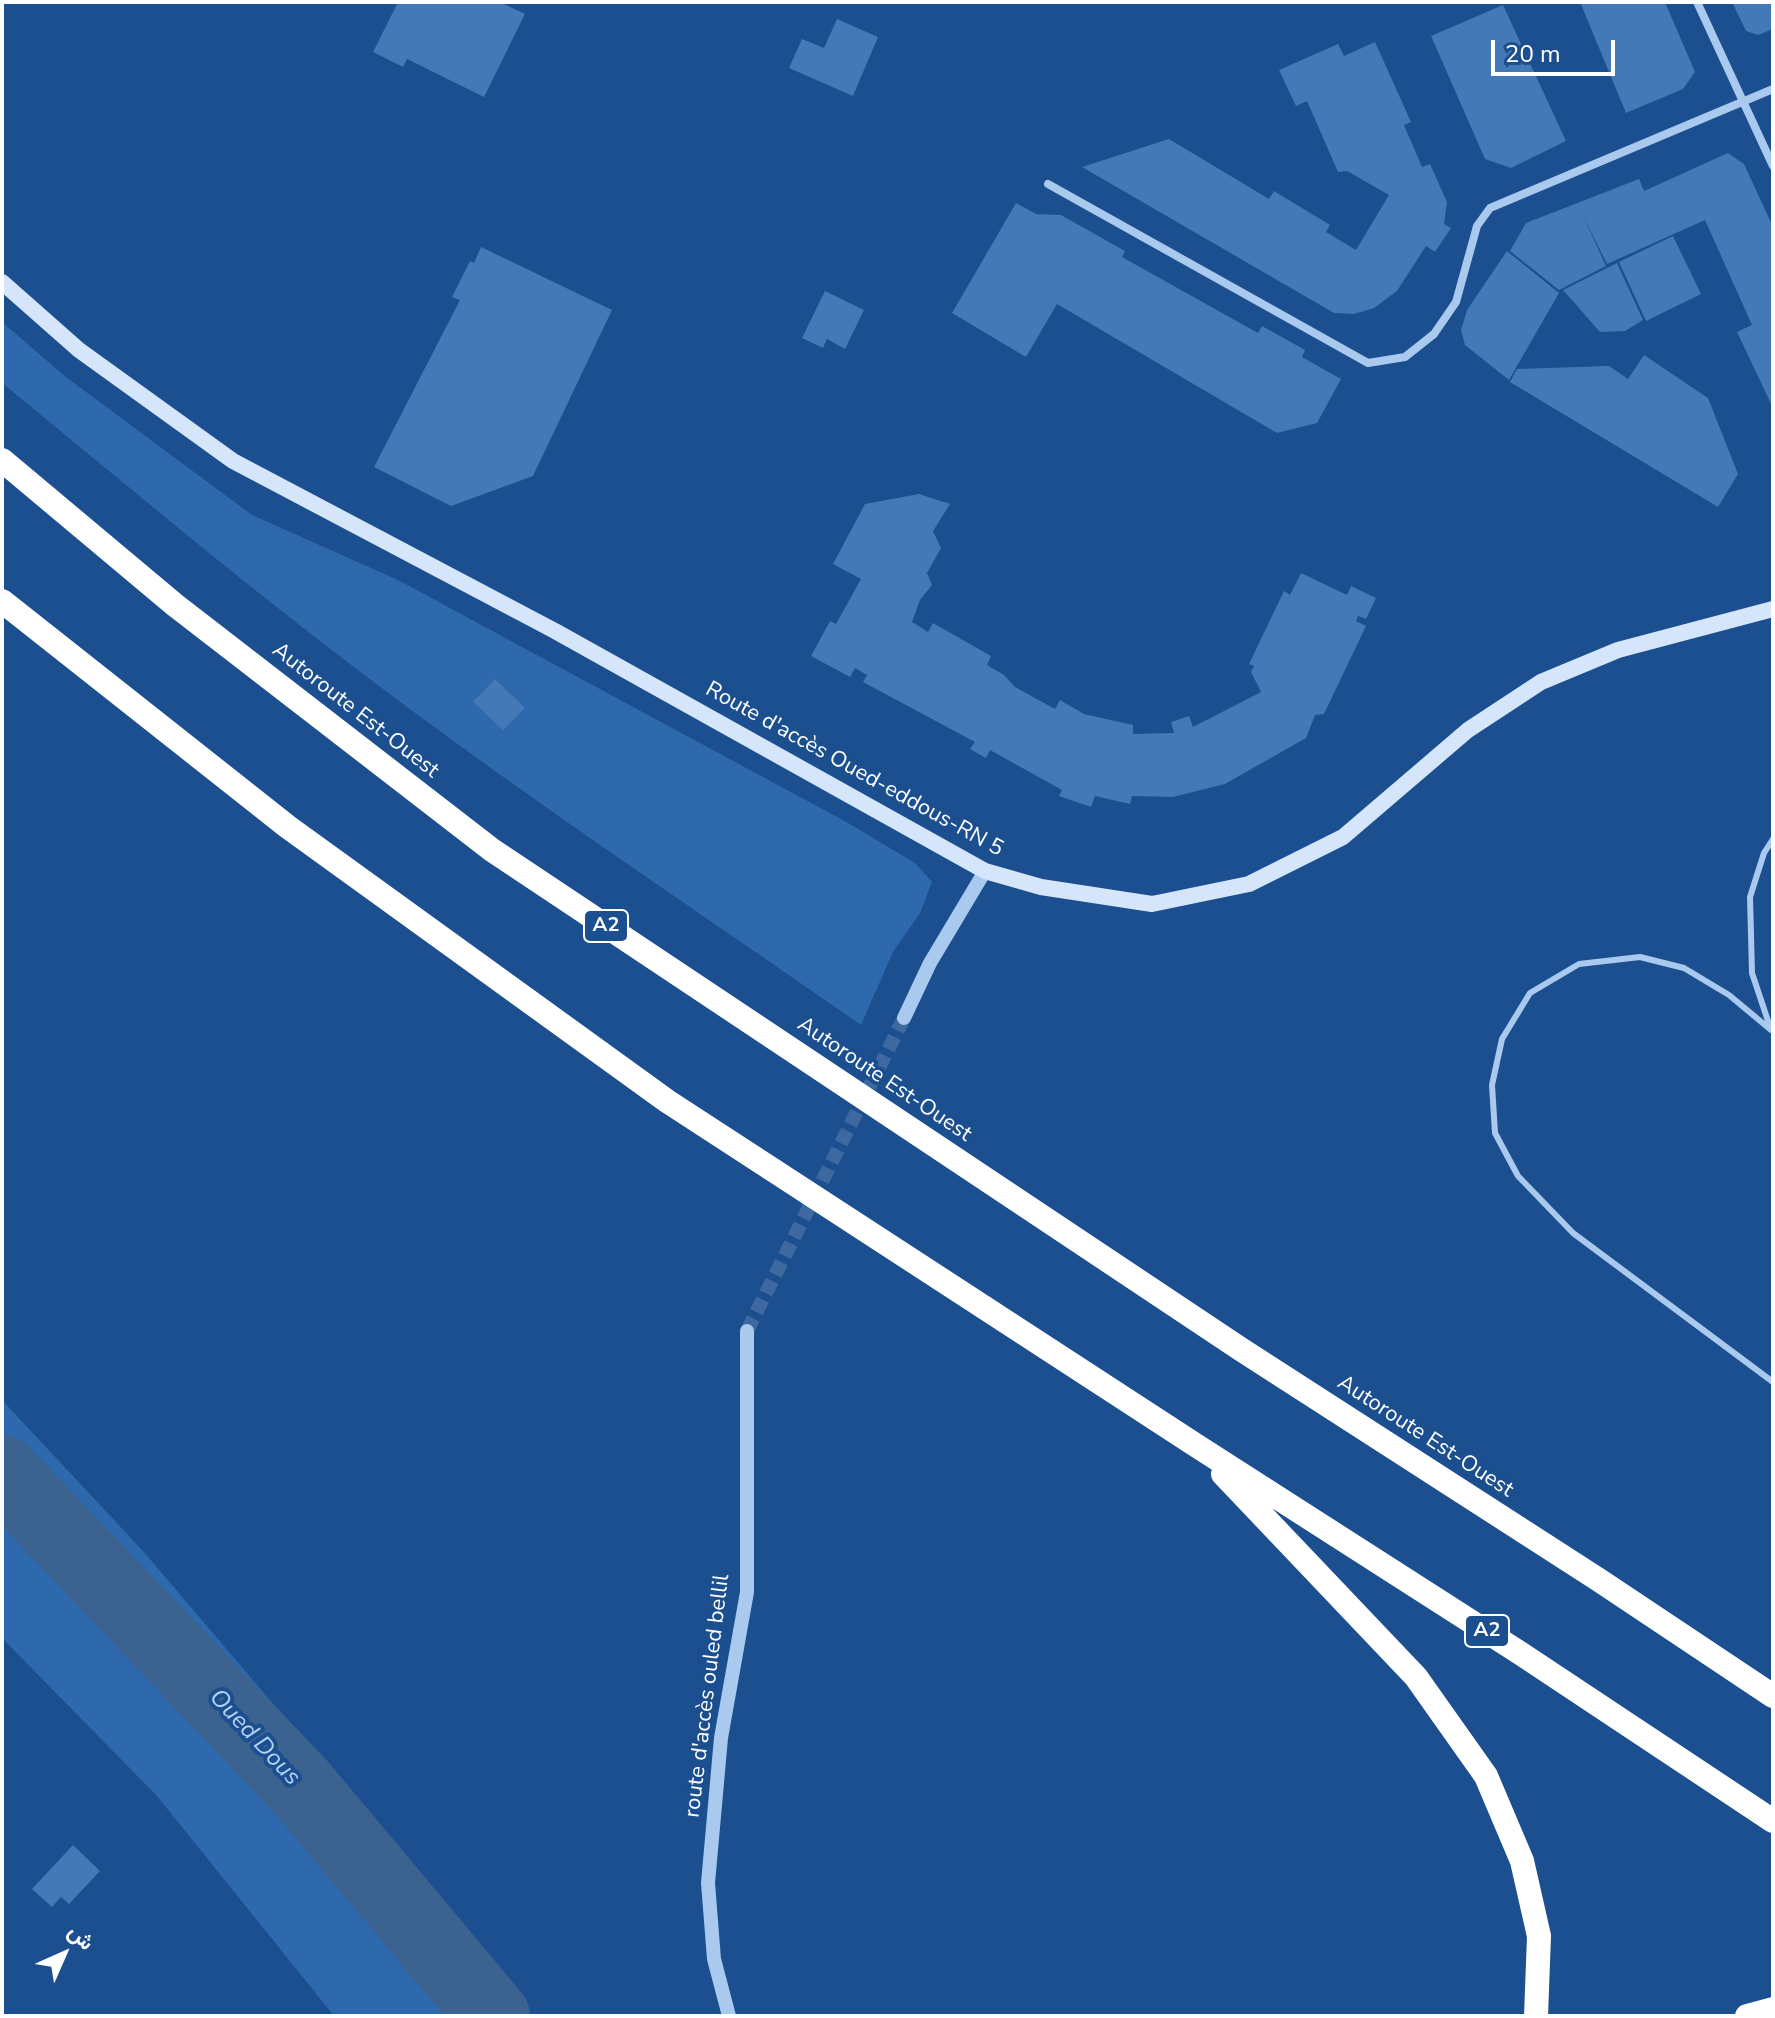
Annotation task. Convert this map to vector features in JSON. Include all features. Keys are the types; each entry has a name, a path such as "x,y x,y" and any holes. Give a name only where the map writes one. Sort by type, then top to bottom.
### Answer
{"highway":[{"name":"Autoroute Est-Ouest","path":"2,460 175,605 492,850 1242,1350 1773,1696"},
{"name":"A2","path":"2,601 288,827 667,1101 1520,1653 1773,1821"},
{"path":"1197,1446 1416,1677 1486,1776 1522,1861 1539,1936 1536,2016"},
{"path":"1747,2016 1773,2009"}],"main road":[{"name":"Route d'accès Oued-eddous-RN 5","path":"2,282 79,350 233,461 569,639 985,871 1041,887 1152,904 1249,884 1343,837 1468,730 1541,682 1618,650 1773,609"}],"street":[{"path":"1697,2 1773,166"},
{"path":"1048,184 1368,363 1405,357 1434,334 1456,302 1477,226 1490,208 1773,89"},
{"path":"904,1018 930,963 985,871"},
{"name":"route d'accès ouled bellil","path":"729,2016 714,1959 708,1883 721,1738 747,1592 747,1331"}],"lane":[{"path":"1772,1031 1752,973 1750,897 1764,853 1773,839"},
{"path":"1772,1031 1729,995 1684,968 1640,957 1579,964 1530,993 1502,1039 1492,1085 1495,1133 1518,1176 1573,1233 1773,1382"}],"shaded area":[{"path":"2,322 66,377 252,515 398,580 850,824 915,863 932,882 920,913 893,952 861,1025 473,755 302,627 173,524 2,383"},
{"path":"2,1400 143,1551 338,1780 529,2016 334,2016 157,1796 2,1638"}],"building":[{"path":"398,2 500,2 525,14 484,97 407,59 403,67 373,52"},
{"path":"1580,2 1665,2 1695,72 1683,89 1626,113"},
{"path":"1732,2 1773,2 1773,29 1758,35 1746,31"},
{"path":"1503,5 1566,141 1511,168 1485,159 1431,36"},
{"path":"837,19 878,37 853,96 789,68 802,39 824,48"},
{"path":"1375,42 1411,122 1404,125 1422,167 1430,164 1447,202 1444,224 1451,228 1435,252 1426,246 1397,291 1374,308 1354,314 1334,313 1082,167 1169,139 1269,199 1274,191 1330,225 1326,232 1356,250 1389,195 1347,171 1338,172 1307,101 1296,106 1279,70 1338,44 1344,56"},
{"path":"1728,153 1744,164 1773,227 1773,408 1737,332 1752,325 1705,220 1607,264 1583,216 1606,266 1559,290 1510,251 1526,223 1639,179 1644,191"},
{"path":"1016,203 1036,214 1061,215 1125,251 1122,257 1258,333 1262,326 1305,350 1302,357 1341,379 1317,423 1277,433 1057,304 1026,357 952,313"},
{"path":"1673,236 1701,294 1646,321 1619,262"},
{"path":"481,247 612,310 533,476 451,506 374,467 460,300 452,297 470,261 474,263"},
{"path":"1507,251 1559,293 1509,380 1465,345 1461,330 1467,310"},
{"path":"1617,263 1643,320 1625,331 1600,332 1563,290"},
{"path":"825,291 864,310 845,349 827,339 823,348 802,338"},
{"path":"1644,355 1708,398 1738,474 1718,507 1510,382 1517,369 1609,366 1628,379"},
{"path":"919,494 950,504 933,531 941,548 927,573 932,585 920,600 912,622 928,632 933,623 991,656 987,665 1004,675 1015,687 1055,709 1060,700 1084,714 1133,725 1133,734 1174,733 1171,722 1189,716 1193,727 1261,692 1251,672 1254,666 1249,664 1284,591 1290,595 1301,573 1347,595 1351,586 1376,598 1366,619 1358,616 1356,621 1366,626 1324,714 1315,715 1306,738 1225,784 1173,797 1132,796 1130,804 1095,796 1091,807 1059,796 1062,790 990,750 986,758 970,749 975,742 863,682 867,675 855,668 850,677 811,656 830,621 836,624 861,579 833,564 865,504"},
{"path":"495,679 525,708 503,730 473,702"},
{"path":"73,1845 100,1871 69,1904 61,1897 52,1907 32,1889"}],"waterway":[{"name":"Oued Dous","path":"2,1472 301,1787 493,2016"}],"tunnel":[{"path":"747,1331 904,1018"}]}
